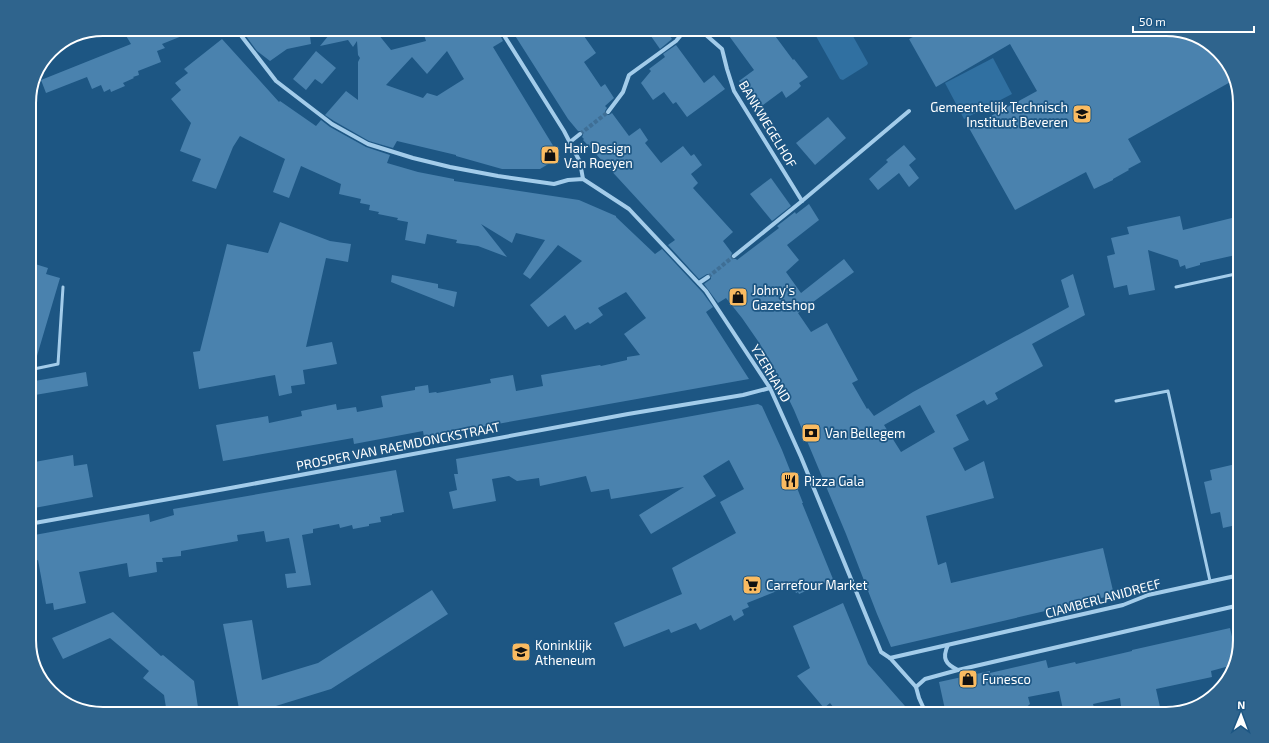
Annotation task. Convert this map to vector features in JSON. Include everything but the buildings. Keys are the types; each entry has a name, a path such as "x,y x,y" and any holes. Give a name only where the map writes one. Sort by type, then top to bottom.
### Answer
{"street":[{"path":"241,36 276,81 332,124 368,144 413,158 498,176 554,184 568,180 583,179 580,162 570,142 504,36"},
{"name":"BANKWEGELHOF","path":"608,112 623,92 629,74 676,41 680,36"},
{"name":"BANKWEGELHOF","path":"707,36 722,49 726,69 734,92 802,201"},
{"path":"734,256 909,111"},
{"path":"570,142 580,134"},
{"name":"YZERHAND","path":"583,179 629,209 699,283 734,332 770,388 801,457 881,652 890,658 916,687 923,707"},
{"path":"699,283 708,277"},
{"name":"PROSPER VAN RAEMDONCKSTRAAT","path":"36,523 628,414 743,395 770,388"},
{"name":"CIAMBERLANIDREEF","path":"890,658 1123,605 1148,595 1233,576"},
{"path":"916,687 925,679 958,670 1233,608"},
{"path":"948,645 945,652 945,660 951,667 958,670"}],"lane":[{"path":"1176,287 1233,275"},
{"path":"36,369 58,364 63,286"},
{"path":"1116,401 1168,391 1210,581"}],"shaded area":[{"path":"816,36 853,36 868,63 843,80 840,79"},
{"path":"993,58 1012,94 964,119 945,83"}],"tunnel":[{"path":"580,134 608,112"},
{"path":"708,277 734,256"}],"place":[{"name":"Gemeentelijk Technisch Instituut Beveren","path":"1082,114"},
{"name":"Hair Design Van Roeyen","path":"550,155"},
{"name":"Johny's Gazetshop","path":"738,297"},
{"name":"Van Bellegem","path":"811,433"},
{"name":"Pizza Gala","path":"790,481"},
{"name":"Carrefour Market","path":"752,585"},
{"name":"Koninklijk Atheneum","path":"521,652"},
{"name":"Funesco","path":"968,679"}]}
